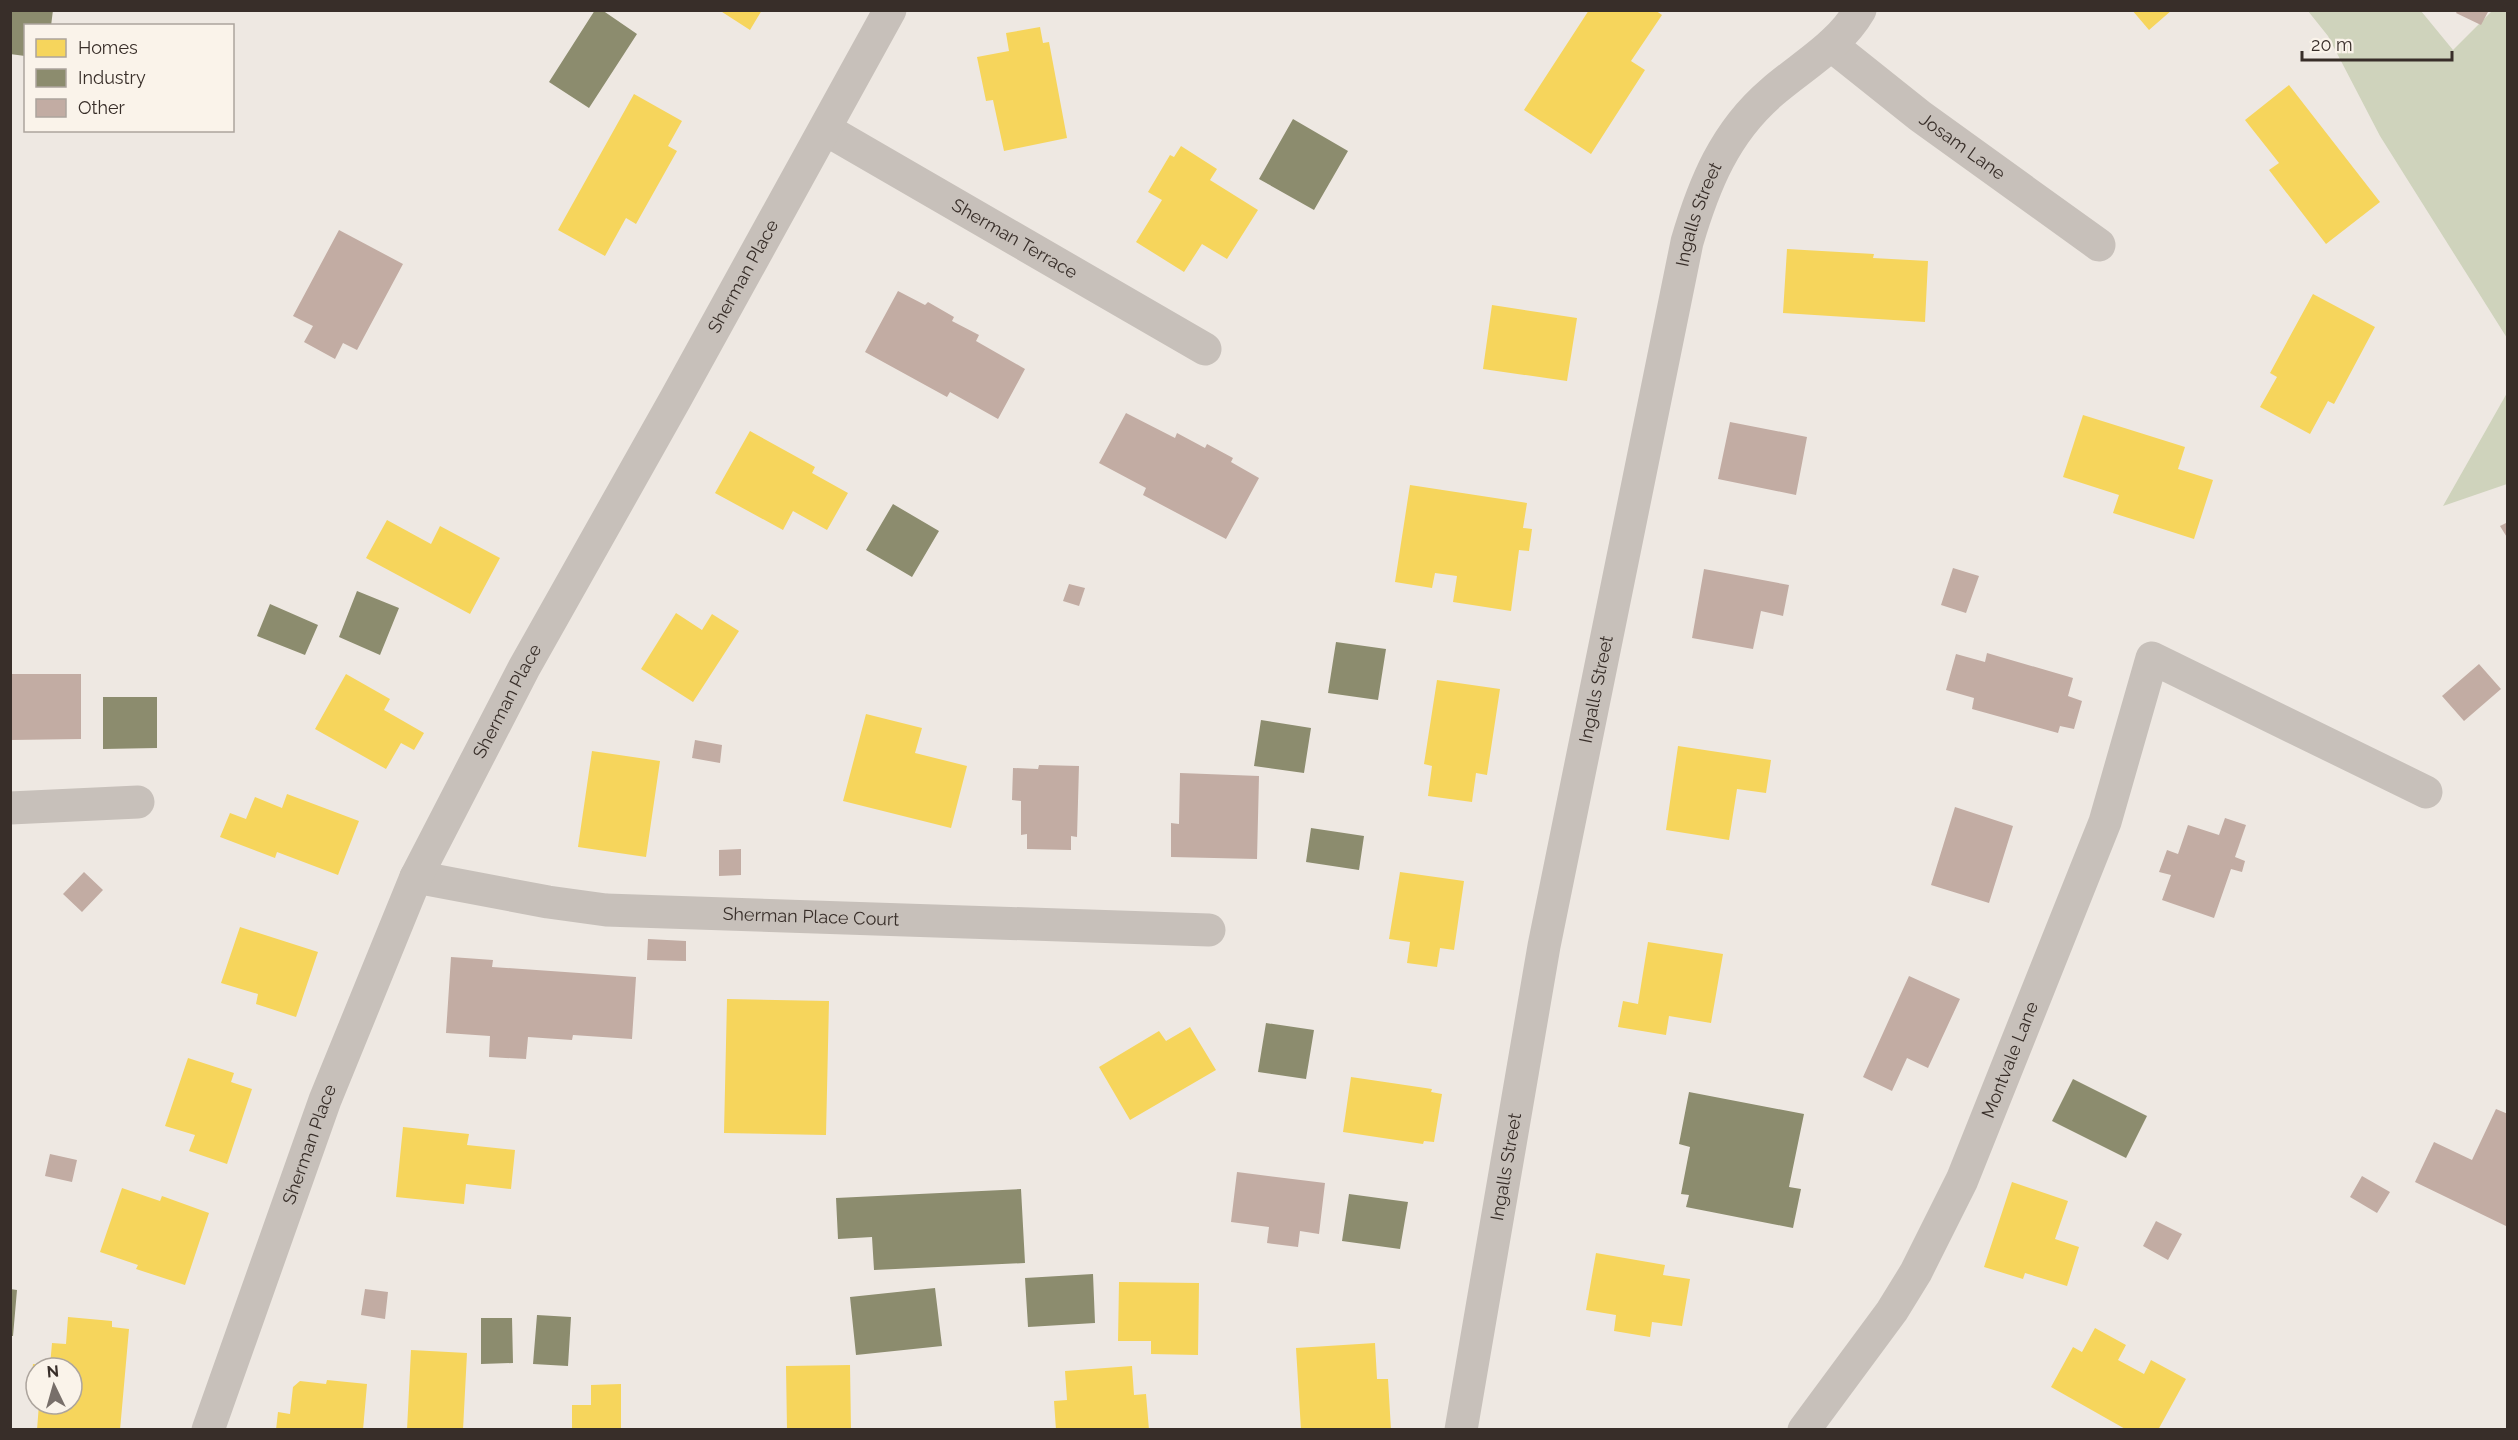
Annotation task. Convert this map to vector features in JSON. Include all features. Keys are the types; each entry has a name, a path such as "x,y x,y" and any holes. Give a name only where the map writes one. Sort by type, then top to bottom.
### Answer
{"street":[{"name":"Sherman Place","path":"208,1430 325,1100 417,877 524,668 890,10"},
{"name":"Ingalls Street","path":"1461,1430 1544,946 1660,365 1687,242 1706,183 1725,144 1740,124 1773,91 1831,45 1860,10"},
{"name":"Josam Lane","path":"1831,45 1920,116 2099,245"},
{"name":"Sherman Terrace","path":"825,129 1205,349"},
{"name":"Montvale Lane","path":"1804,1430 1892,1311 1916,1272 1962,1180 2105,822 2152,658 2426,792"},
{"path":"10,808 138,802"},
{"name":"Sherman Place Court","path":"417,877 548,902 606,910 1209,930"}],"green space":[{"path":"2308,11 2421,11 2453,50 2492,11 2507,11 2507,338 2380,136 2328,36"},
{"path":"2507,393 2507,484 2443,506"}],"building: Homes":[{"path":"719,10 762,10 750,30"},
{"path":"1589,10 1655,10 1662,15 1631,61 1645,70 1591,154 1524,110"},
{"path":"2132,10 2172,10 2149,30"},
{"path":"1040,27 1043,43 1049,42 1067,138 1004,151 993,100 986,101 977,57 1009,51 1006,33"},
{"path":"2289,85 2380,202 2326,244 2269,170 2279,163 2245,120"},
{"path":"634,94 682,121 668,146 677,151 636,224 626,218 605,256 558,230"},
{"path":"1181,146 1217,169 1210,180 1258,210 1227,259 1202,244 1184,272 1136,242 1162,200 1148,192 1170,155 1174,157"},
{"path":"1787,249 1874,254 1873,258 1928,261 1925,322 1783,313"},
{"path":"2313,294 2375,327 2334,404 2328,401 2310,434 2260,407 2277,377 2270,373"},
{"path":"1492,305 1577,318 1567,381 1483,369"},
{"path":"2083,415 2185,447 2178,469 2213,480 2194,539 2113,513 2119,495 2063,477"},
{"path":"750,431 815,467 812,473 848,493 827,530 793,511 783,530 715,493"},
{"path":"1410,485 1527,503 1523,528 1532,529 1529,551 1519,550 1511,611 1453,602 1457,576 1435,573 1432,588 1395,582"},
{"path":"387,520 431,544 440,526 500,558 470,614 366,558"},
{"path":"676,613 702,630 712,614 739,631 693,702 641,669"},
{"path":"346,674 390,699 384,710 424,733 414,750 401,743 386,769 315,729"},
{"path":"1437,680 1500,689 1487,775 1476,773 1472,802 1428,796 1432,766 1424,764"},
{"path":"866,714 922,728 915,753 967,766 951,828 843,801"},
{"path":"1678,746 1771,760 1766,793 1737,789 1729,840 1666,830"},
{"path":"592,751 660,761 646,857 578,847"},
{"path":"287,794 359,821 338,875 277,852 275,858 220,837 230,813 246,819 255,797 282,808"},
{"path":"1400,872 1464,881 1454,950 1440,948 1437,967 1407,963 1410,942 1389,939"},
{"path":"240,927 318,952 296,1017 256,1004 258,994 221,983"},
{"path":"1648,942 1723,954 1711,1023 1669,1016 1666,1035 1618,1027 1623,1001 1638,1004"},
{"path":"727,999 829,1001 826,1135 724,1133"},
{"path":"1190,1027 1216,1070 1130,1120 1099,1067 1159,1031 1166,1041"},
{"path":"188,1058 234,1073 231,1082 252,1089 227,1164 189,1151 195,1135 165,1126"},
{"path":"1351,1077 1432,1089 1431,1092 1442,1094 1434,1142 1424,1141 1423,1144 1343,1132"},
{"path":"403,1127 469,1134 467,1145 515,1150 511,1189 466,1184 464,1204 396,1197"},
{"path":"2012,1182 2068,1201 2055,1239 2079,1247 2067,1286 2025,1273 2023,1279 1984,1267"},
{"path":"122,1188 160,1201 162,1196 209,1213 185,1285 136,1269 138,1265 100,1252"},
{"path":"1596,1253 1665,1265 1663,1275 1690,1279 1682,1326 1652,1322 1650,1337 1614,1331 1616,1315 1586,1310"},
{"path":"1119,1282 1199,1283 1198,1355 1151,1354 1151,1341 1118,1341"},
{"path":"68,1317 112,1321 112,1327 129,1329 120,1430 37,1430 38,1416 84,1416 84,1356 51,1356 52,1343 66,1344"},
{"path":"2095,1328 2126,1345 2118,1360 2144,1374 2151,1360 2186,1379 2158,1430 2127,1430 2051,1387 2073,1347 2082,1352"},
{"path":"1375,1343 1377,1379 1388,1379 1391,1430 1301,1430 1296,1348"},
{"path":"411,1350 467,1353 463,1430 407,1430"},
{"path":"850,1365 851,1430 787,1430 786,1366"},
{"path":"1132,1366 1134,1395 1146,1394 1149,1430 1056,1430 1054,1401 1067,1400 1065,1371"},
{"path":"327,1380 367,1384 363,1430 276,1430 278,1412 290,1414 293,1387 300,1381 326,1384"},
{"path":"621,1384 621,1430 572,1430 572,1405 591,1405 591,1385"}],"building: Industry":[{"path":"10,10 53,10 51,24 24,24 24,56 10,54"},
{"path":"595,10 602,10 637,34 589,108 549,82"},
{"path":"1293,119 1348,151 1314,210 1259,179"},
{"path":"893,504 939,531 912,577 866,550"},
{"path":"357,591 399,608 380,655 339,637"},
{"path":"270,604 318,625 305,655 257,636"},
{"path":"1336,642 1386,649 1378,700 1328,693"},
{"path":"103,697 157,697 157,748 103,749"},
{"path":"1261,720 1311,728 1304,773 1254,766"},
{"path":"1311,828 1364,836 1359,870 1306,862"},
{"path":"1266,1023 1314,1030 1306,1079 1258,1072"},
{"path":"2073,1079 2147,1116 2126,1158 2052,1121"},
{"path":"1689,1092 1804,1114 1789,1187 1801,1189 1793,1228 1686,1207 1689,1195 1681,1194 1690,1147 1679,1144"},
{"path":"1021,1189 1025,1263 874,1270 872,1237 838,1239 836,1198"},
{"path":"1349,1194 1408,1202 1400,1249 1342,1241"},
{"path":"1093,1274 1095,1323 1028,1327 1025,1278"},
{"path":"935,1288 942,1346 856,1355 850,1297"},
{"path":"10,1289 17,1290 13,1336 10,1336"},
{"path":"537,1315 571,1317 568,1366 533,1364"},
{"path":"481,1318 512,1318 513,1363 481,1364"}],"building: Other":[{"path":"2458,10 2489,10 2481,25 2456,13"},
{"path":"339,230 403,264 357,350 343,343 335,359 304,342 313,326 293,316"},
{"path":"898,291 925,305 928,302 954,317 952,321 979,335 976,341 1025,369 998,419 950,392 947,397 865,352"},
{"path":"1126,413 1175,438 1177,433 1205,448 1207,444 1233,458 1231,462 1259,478 1226,539 1143,495 1146,488 1099,463"},
{"path":"1730,422 1807,437 1796,495 1718,479"},
{"path":"2508,522 2508,539 2500,526"},
{"path":"1953,568 1979,576 1966,613 1941,605"},
{"path":"1704,569 1789,585 1783,616 1761,611 1753,649 1692,638"},
{"path":"1069,584 1085,588 1079,606 1063,601"},
{"path":"1987,653 2073,678 2068,696 2082,701 2074,729 2060,726 2058,733 1972,709 1974,698 1946,690 1956,654 1985,662"},
{"path":"2479,664 2501,689 2464,721 2442,696"},
{"path":"10,674 81,674 81,739 10,740"},
{"path":"695,740 722,745 720,763 692,758"},
{"path":"1039,765 1079,766 1077,837 1071,836 1071,850 1027,849 1027,834 1021,835 1021,801 1012,800 1013,768 1038,769"},
{"path":"1180,773 1259,776 1257,859 1171,857 1171,823 1179,824"},
{"path":"1955,807 2013,826 1989,903 1931,885"},
{"path":"2225,818 2246,825 2235,857 2245,861 2242,872 2231,869 2214,918 2162,900 2171,875 2159,872 2167,850 2178,854 2188,825 2219,835"},
{"path":"741,849 741,875 719,876 719,850"},
{"path":"84,872 103,890 82,912 63,894"},
{"path":"648,939 686,941 686,961 647,960"},
{"path":"451,957 493,960 492,967 636,977 632,1039 573,1035 572,1040 528,1037 526,1059 489,1057 490,1036 446,1033"},
{"path":"1909,976 1960,999 1928,1068 1907,1058 1892,1091 1863,1077"},
{"path":"2496,1109 2508,1114 2508,1227 2415,1182 2434,1142 2472,1160"},
{"path":"50,1154 77,1160 72,1182 45,1176"},
{"path":"1237,1172 1325,1183 1319,1234 1300,1231 1298,1247 1267,1243 1269,1227 1231,1222"},
{"path":"2362,1176 2390,1192 2377,1213 2350,1197"},
{"path":"2156,1221 2182,1234 2168,1260 2143,1246"},
{"path":"365,1289 388,1292 385,1319 361,1315"}]}
